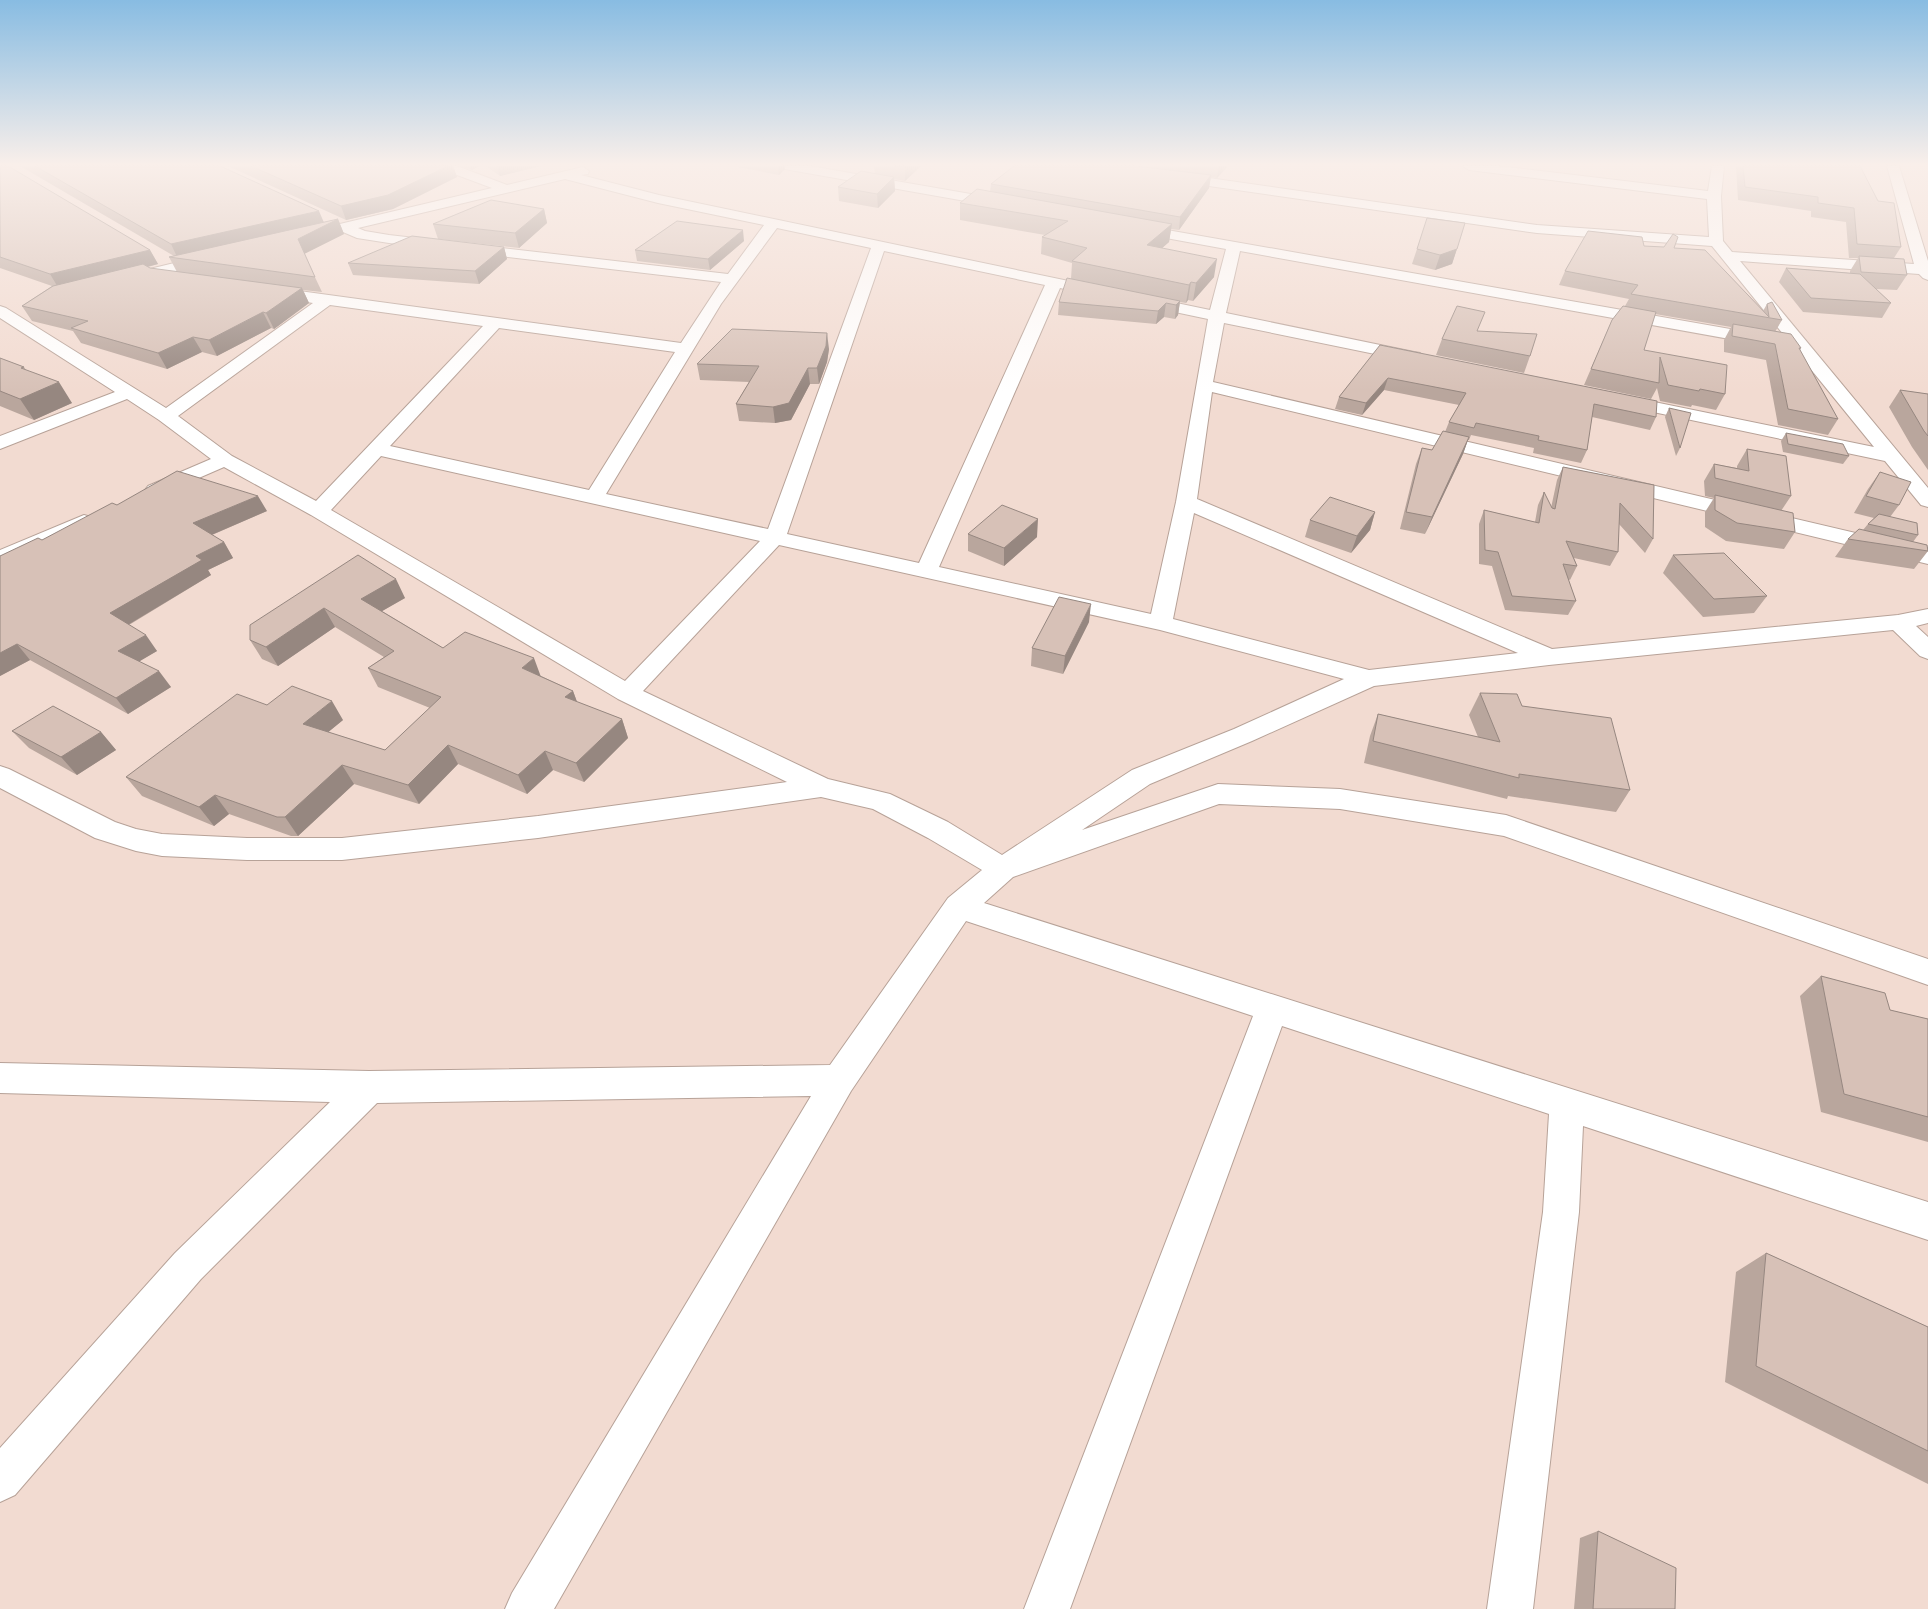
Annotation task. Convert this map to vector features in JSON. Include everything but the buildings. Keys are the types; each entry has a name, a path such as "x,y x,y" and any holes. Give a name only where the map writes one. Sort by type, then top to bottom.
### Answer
{"street":[{"path":"407,241 732,279"},
{"path":"594,496 684,348 760,241"},
{"path":"861,241 1429,360"},
{"path":"1202,241 1802,347"},
{"path":"1703,241 1716,242 1928,501"},
{"path":"1728,256 1926,271 1917,241"},
{"path":"627,693 776,536 879,245"},
{"path":"1161,622 1186,502 1217,316 1234,247"},
{"path":"115,282 144,274 179,273 223,256"},
{"path":"161,257 179,273"},
{"path":"927,570 1054,283"},
{"path":"250,289 684,348"},
{"path":"166,416 328,300"},
{"path":"6,313 166,416 225,460 318,511 627,693 821,787 880,801 938,830 1003,869"},
{"path":"318,511 495,323"},
{"path":"1204,385 1928,557"},
{"path":"0,443 130,392"},
{"path":"1603,397 1892,457"},
{"path":"376,449 1161,622 1369,678"},
{"path":"135,499 225,460"},
{"path":"1186,502 1549,657"},
{"path":"0,558 99,515"},
{"path":"528,1609 839,1080 959,907 1003,869 1141,777 1243,735 1369,678 1549,657 1898,622 1928,616"},
{"path":"1898,622 1928,651"},
{"path":"0,776 105,830 136,840 162,845 247,849 342,849 538,827 821,787"},
{"path":"1003,869 1218,794 1340,799 1506,826 1928,972"},
{"path":"959,907 1272,1010 1928,1220"},
{"path":"1047,1609 1272,1010"},
{"path":"0,1078 369,1087 839,1080"},
{"path":"0,1480 188,1266 369,1087"},
{"path":"1510,1609 1561,1212 1567,1105"}]}
